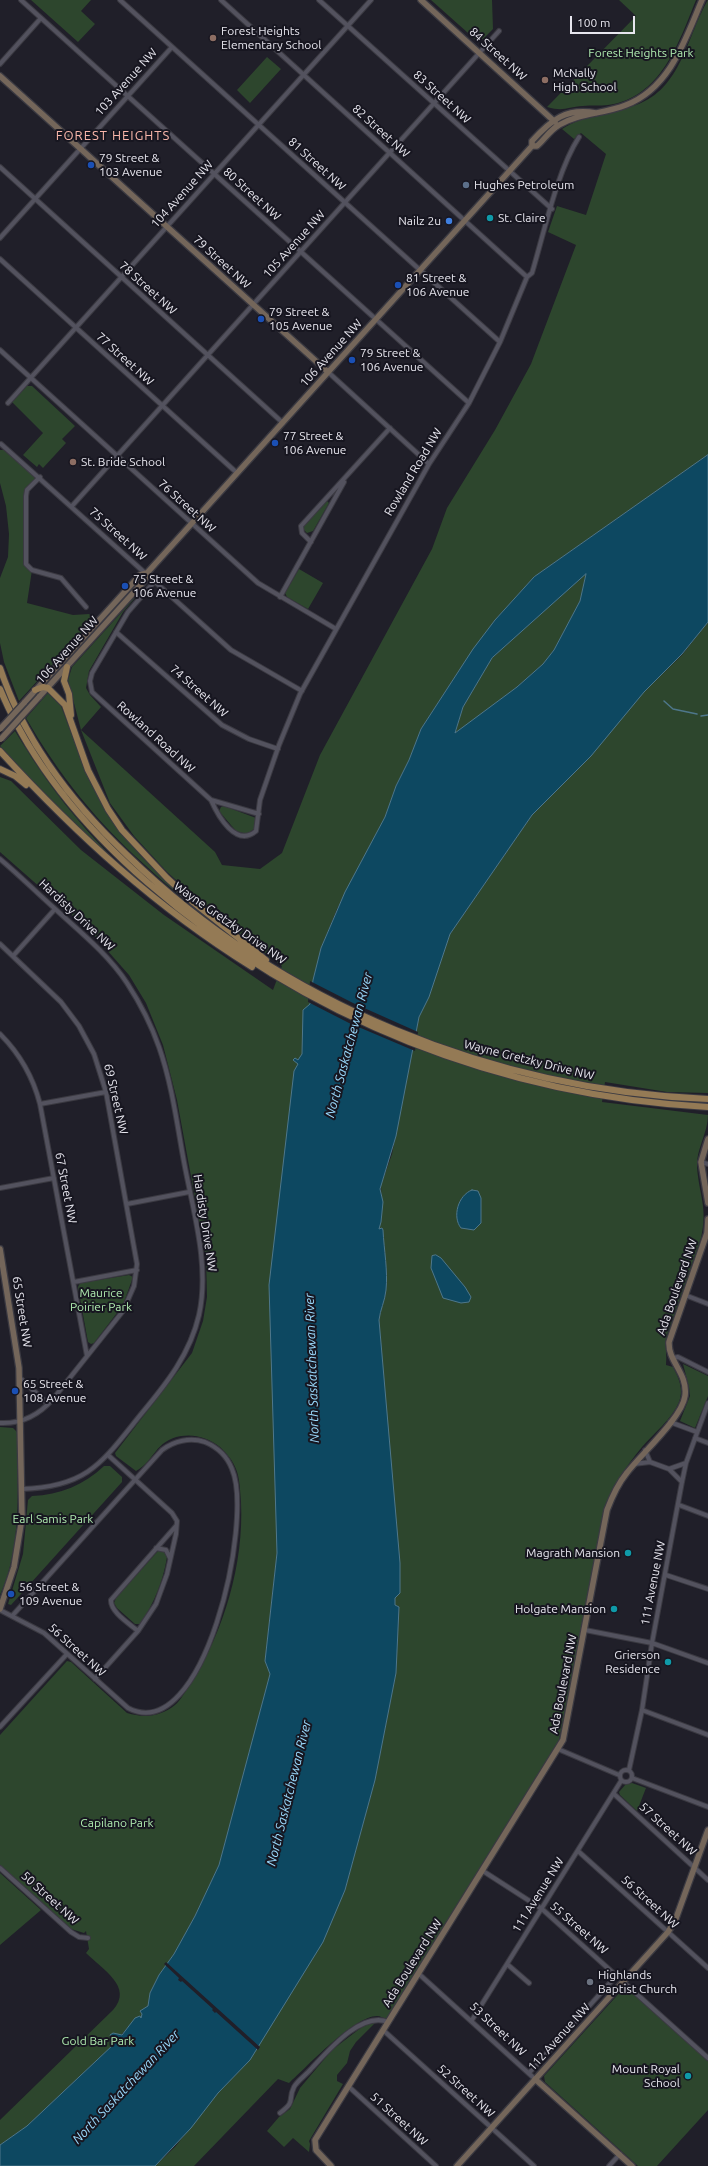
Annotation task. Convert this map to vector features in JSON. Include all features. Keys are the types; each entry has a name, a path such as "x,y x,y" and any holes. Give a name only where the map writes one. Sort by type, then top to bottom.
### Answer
{"main road":[{"path":"67,667 64,681 68,694 73,725"},
{"name":"Wayne Gretzky Drive NW","path":"0,668 15,706 33,740 62,783 96,823 135,864 165,890 285,982 370,1026 524,1080 571,1091 628,1100 708,1107"},
{"path":"35,690 43,687 48,688 64,705 73,725 88,770 102,797 130,840 183,893 260,954 272,971"},
{"name":"Wayne Gretzky Drive NW","path":"0,689 17,726 42,767 65,798 101,841 180,911 272,971 285,975 355,1012 457,1057 592,1088 657,1096 708,1099"},
{"path":"0,751 43,798 107,858 176,916 255,969 272,971"},
{"path":"0,769 15,776 43,798"}],"street":[{"name":"80 Street NW","path":"22,0 469,402"},
{"name":"81 Street NW","path":"120,0 500,342"},
{"name":"82 Street NW","path":"220,0 527,277"},
{"name":"83 Street NW","path":"319,0 552,209"},
{"name":"104 Avenue NW","path":"8,403 371,0"},
{"name":"84 Street NW","path":"421,0 558,126"},
{"path":"558,126 580,116 627,105 645,95 660,82 676,60 702,0"},
{"path":"0,64 41,18"},
{"name":"105 Avenue NW","path":"72,506 499,31"},
{"name":"103 Avenue NW","path":"0,238 172,47"},
{"name":"79 Street NW","path":"0,76 429,464"},
{"path":"553,120 576,112 596,113"},
{"name":"106 Avenue NW","path":"0,739 145,580 147,573 510,172 532,146 532,141 553,120"},
{"name":"106 Avenue NW","path":"532,146 537,146 558,126"},
{"name":"Rowland Road NW","path":"90,687 92,692 104,704 211,800 217,814 235,833 241,837 251,836 256,831 260,800 278,749 302,691 429,464 469,402 500,342 527,277 532,273 565,166 572,148 579,137"},
{"name":"78 Street NW","path":"0,167 283,423"},
{"name":"77 Street NW","path":"0,258 237,473"},
{"name":"76 Street NW","path":"0,350 258,583 336,629"},
{"path":"311,542 302,533 301,526 390,428"},
{"name":"75 Street NW","path":"1,444 40,477 231,650 302,691"},
{"path":"40,477 27,490 26,496 28,568 60,578 79,597 86,608"},
{"path":"280,597 347,477"},
{"name":"106 Avenue NW","path":"0,728 140,575 147,573"},
{"name":"106 Avenue NW","path":"90,687 92,673 128,612 155,581"},
{"name":"74 Street NW","path":"116,632 222,725 235,733 278,749"},
{"name":"Rowland Road NW","path":"211,800 259,814"},
{"name":"Hardisty Drive NW","path":"0,859 90,940 111,962 132,992 148,1021 167,1075 202,1272 202,1295 197,1324 188,1347 172,1375 108,1455 88,1473 69,1482 50,1488 22,1489"},
{"path":"13,956 56,909"},
{"name":"69 Street NW","path":"0,944 52,991 76,1021 94,1054 106,1092 127,1204 137,1270"},
{"name":"67 Street NW","path":"0,1034 12,1046 26,1068 40,1104 88,1356"},
{"path":"40,1104 106,1092"},
{"path":"708,1139 701,1162 708,1203"},
{"path":"701,1162 708,1164"},
{"path":"0,1188 54,1178"},
{"path":"127,1204 189,1192"},
{"name":"Ada Boulevard NW","path":"327,2165 319,2155 314,2145 315,2140 563,1740 607,1510 615,1490 645,1450 683,1405 686,1391 682,1373 669,1350 669,1342 707,1233 708,1219"},
{"name":"65 Street NW","path":"0,1249 16,1339 20,1378 22,1489"},
{"path":"0,1423 15,1423 21,1421 34,1415 48,1404 88,1356 127,1304 134,1286 137,1270 74,1282"},
{"path":"685,1295 708,1304"},
{"path":"673,1358 678,1357 708,1372"},
{"path":"20,1378 48,1404"},
{"name":"111 Avenue NW","path":"630,1770 686,1463 708,1402"},
{"path":"670,1422 697,1432"},
{"path":"695,1438 708,1443"},
{"name":"56 Street NW","path":"0,1610 41,1631 120,1702 136,1712 154,1712 172,1702 188,1682 205,1651 219,1618 228,1588 236,1548 238,1512 236,1483 232,1468 221,1452 202,1442 185,1440 166,1447 135,1479"},
{"path":"645,1450 650,1462"},
{"path":"95,1679 138,1631 160,1595 177,1526 176,1519 172,1513 108,1455"},
{"path":"634,1464 650,1462 669,1469 682,1482"},
{"path":"669,1469 686,1463"},
{"path":"12,1616 135,1479"},
{"path":"0,1610 10,1582 18,1552 22,1518 22,1489"},
{"path":"679,1506 708,1516"},
{"path":"138,1631 114,1609 111,1604 111,1600 177,1526"},
{"path":"156,1548 166,1550 170,1558"},
{"path":"666,1575 708,1589"},
{"path":"585,1630 652,1643 708,1663"},
{"path":"0,1727 67,1654"},
{"path":"642,1710 708,1735"},
{"path":"558,1749 619,1775 621,1781 626,1781 632,1778 708,1808"},
{"path":"619,1775 622,1772 630,1770 633,1773 632,1778"},
{"name":"111 Avenue NW","path":"472,2020 621,1781"},
{"name":"57 Street NW","path":"614,1794 708,1880"},
{"name":"112 Avenue NW","path":"457,2166 668,1932 675,1921 708,1830"},
{"name":"56 Street NW","path":"578,1850 708,1968"},
{"name":"50 Street NW","path":"0,1868 71,1932 79,1937 88,1938"},
{"name":"55 Street NW","path":"483,1871 542,1908 707,2056"},
{"path":"507,1964 529,1983"},
{"name":"53 Street NW","path":"419,1974 472,2020 632,2166"},
{"name":"112 Avenue NW","path":"529,2073 617,1975"},
{"path":"280,2113 290,2105 294,2087 331,2046 369,2020 379,2019 388,2022"},
{"name":"52 Street NW","path":"383,2030 534,2166"},
{"name":"51 Street NW","path":"348,2086 436,2166"},
{"path":"609,2166 620,2154"}],"green space":[{"path":"31,0 91,0 81,11 95,24 78,42"},
{"path":"431,0 492,0 493,29 483,39 477,41"},
{"name":"Forest Heights Park","path":"619,0 696,0 683,33 666,66 655,80 642,92 626,100 608,105 562,109 547,107 636,16"},
{"path":"708,0 708,455 534,577 495,620 458,672 421,729 409,760 396,786 385,817 337,909 321,948 303,1032 302,1054 298,1064 277,1553 265,1661 270,1674 219,1865 195,1916 174,1954 159,1975 150,1993 148,2006 140,2011 142,2014 141,2018 130,2025 121,2035 110,2035 114,2044 27,2126 0,2145 0,2120 113,2010 119,2002 120,1994 118,1986 113,1979 86,1953 89,1949 86,1931 84,1933 71,1929 0,1865 0,1735 67,1661 71,1662 127,1713 140,1716 158,1714 175,1705 203,1663 213,1642 230,1596 239,1549 241,1502 238,1477 233,1462 220,1447 202,1437 181,1436 165,1442 142,1467 136,1471 116,1456 115,1453 192,1353 203,1321 207,1297 206,1258 177,1100 163,1045 146,1003 129,975 91,932 0,852 0,777 11,781 81,850 164,915 273,990 282,966 218,917 167,872 134,836 110,803 81,730 215,852 222,865 260,869 282,853 320,755 432,549 447,508 495,430 531,364 576,245 548,232 557,206 586,215 606,154 581,133 574,139 562,129 570,124 588,118 636,105 651,97 664,87 681,60"},
{"path":"267,57 281,69 250,103 237,90"},
{"path":"27,386 32,386 75,426 62,439 66,443 43,468 39,464 37,467 23,455 43,433 12,402"},
{"path":"0,450 10,450 39,477 27,490 26,564 32,570 27,603 73,615 89,614 94,619 19,701 4,662 0,643 0,578 8,557 9,534 6,506 0,483"},
{"path":"327,501 329,503 313,531 307,533 303,529 304,526"},
{"path":"299,569 323,583 308,609 287,597 285,593"},
{"path":"586,573 580,601 554,650 543,664 517,687 455,734 463,707 492,658"},
{"path":"147,584 123,612 89,671 86,688 101,707 81,730 68,680 72,667"},
{"path":"708,622 708,1093 667,1092 605,1082 602,1102 708,1115 697,1160 704,1218 701,1238 666,1338 666,1365 673,1367 680,1384 681,1393 679,1402 672,1414 626,1467 606,1503 559,1740 386,2019 377,2016 367,2018 356,2024 331,2044 289,2083 278,2079 194,2166 155,2166 175,2147 218,2093 250,2060 345,1890 375,1780 396,1673 399,1607 395,1605 395,1598 400,1593 379,1320 386,1283 383,1231 382,1228 379,1229 382,1216 381,1185 392,1154 419,1017 450,934 532,815 644,692 682,655"},
{"path":"48,693 61,706 86,772 109,815 140,855 185,899 155,874 110,831 65,778 52,759 26,718"},
{"path":"15,731 39,769 64,803 123,868 59,809 0,746"},
{"path":"224,806 256,818 257,820 254,829 247,834 236,831 219,811 221,807"},
{"name":"Maurice Poirier Park","path":"129,1275 133,1277 123,1305 94,1343 91,1344 88,1342 78,1287 80,1283"},
{"path":"683,1364 708,1376 708,1396 695,1428 680,1421 690,1396"},
{"path":"0,1427 13,1428 17,1432 18,1494 12,1556 0,1595"},
{"name":"Earl Samis Park","path":"104,1466 110,1466 122,1477 122,1482 11,1605 8,1604 23,1554 28,1500 32,1496 52,1494 80,1484"},
{"path":"158,1551 164,1551 167,1557 160,1584 154,1600 140,1624 135,1624 117,1608 114,1603 116,1598"},
{"path":"632,1783 646,1788 637,1811 620,1795 619,1792 626,1784"},
{"path":"0,1873 41,1910 0,1945"},
{"path":"623,1989 629,1989 708,2060 708,2110 657,2166 638,2166 545,2082 544,2076"},
{"path":"376,2022 356,2042 350,2051 347,2063 337,2075 337,2081 343,2084 309,2141 309,2152 293,2138 284,2147 267,2131 279,2117 290,2109 300,2088 332,2050 368,2023"}],"water":[{"name":"North Saskatchewan River","path":"708,455 708,622 682,654 644,692 591,756 532,815 450,934 429,997 419,1017 396,1136 380,1189 383,1202 379,1229 382,1228 383,1230 386,1283 379,1320 400,1563 400,1593 395,1598 395,1605 399,1607 396,1673 375,1780 345,1890 323,1942 250,2060 218,2093 191,2128 155,2166 0,2166 0,2145 27,2126 114,2044 110,2035 113,2033 122,2035 135,2018 140,2016 141,2018 142,2014 140,2011 148,2006 150,1993 159,1975 174,1954 195,1916 219,1865 270,1674 265,1661 277,1553 269,1285 294,1071 298,1064 293,1060 295,1058 298,1060 302,1054 303,1010 310,1004 313,980 321,948 345,892 385,817 396,786 409,760 421,729 473,649 495,620 534,577","holes":["586,574 580,601 554,650 543,664 517,687 455,733 463,707 492,658"]},
{"path":"472,1190 478,1191 481,1198 481,1223 474,1230 461,1228 457,1218 460,1201 463,1196"},
{"path":"436,1255 441,1258 465,1287 471,1297 469,1302 461,1303 443,1298 431,1268 432,1256"}],"pier":[{"path":"310,981 353,1003 418,1032 415,1051 349,1023 308,1002"},
{"path":"166,1962 260,2047 258,2050 216,2012 215,2013 212,2010 213,2009 182,1981 181,1982 178,1980 179,1978 164,1964"}],"waterway":[{"path":"664,701 673,709 697,714"},
{"path":"701,716 708,715"}],"place":[{"name":"Forest Heights Elementary School","path":"213,38"},
{"name":"McNally High School","path":"545,80"},
{"name":"79 Street & 103 Avenue","path":"91,165"},
{"name":"Hughes Petroleum","path":"466,185"},
{"name":"St. Claire","path":"490,218"},
{"name":"Nailz 2u","path":"449,221"},
{"name":"81 Street & 106 Avenue","path":"398,285"},
{"name":"79 Street & 105 Avenue","path":"261,319"},
{"name":"79 Street & 106 Avenue","path":"352,360"},
{"name":"77 Street & 106 Avenue","path":"275,443"},
{"name":"St. Bride School","path":"73,462"},
{"name":"75 Street & 106 Avenue","path":"125,586"},
{"name":"65 Street & 108 Avenue","path":"15,1391"},
{"name":"Magrath Mansion","path":"628,1553"},
{"name":"56 Street & 109 Avenue","path":"11,1594"},
{"name":"Holgate Mansion","path":"614,1609"},
{"name":"Grierson Residence","path":"668,1662"},
{"name":"Highlands Baptist Church","path":"590,1982"},
{"name":"Mount Royal School","path":"688,2076"}],"district":[{"name":"FOREST HEIGHTS","path":"113,136"}],"park label":[{"name":"Capilano Park","path":"117,1823"},
{"name":"Gold Bar Park","path":"98,2041"}]}
